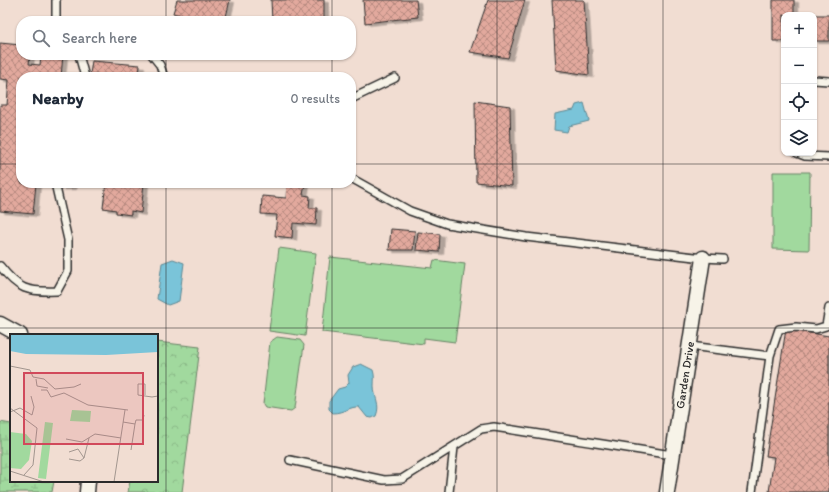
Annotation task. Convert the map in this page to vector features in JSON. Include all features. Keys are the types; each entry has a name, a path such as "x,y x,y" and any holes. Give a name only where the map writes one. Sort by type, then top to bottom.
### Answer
{"street":[{"name":"Garden Drive","path":"667,492 703,258"},
{"path":"0,324 18,334"},
{"path":"87,492 88,482"}],"lane":[{"path":"56,0 56,16"},
{"path":"80,60 84,72"},
{"path":"156,60 160,65 162,72"},
{"path":"356,97 395,78"},
{"path":"817,80 829,81"},
{"path":"805,156 829,157"},
{"path":"356,181 410,211 448,224 526,237 703,258 723,259"},
{"path":"0,266 12,282 25,288 38,292 57,291 68,271 68,240 56,188"},
{"path":"752,492 770,356 780,329 796,327 816,329 826,326 829,308"},
{"path":"690,346 770,356"},
{"path":"290,460 384,480 402,479 481,429 494,428 672,455"},
{"path":"449,492 454,447"}],"green space":[{"path":"773,172 810,172 809,250 773,249"},
{"path":"279,248 316,253 305,336 269,331"},
{"path":"330,257 432,268 434,260 465,264 455,342 424,338 424,344 322,332"},
{"path":"277,337 300,340 304,345 295,408 291,411 265,407 263,404 270,342"},
{"path":"158,342 200,347 182,492 128,492 130,482 158,482"},
{"path":"0,422 10,424 10,482 54,482 52,492 0,492"}],"water":[{"path":"584,103 589,121 569,126 567,132 554,130 555,114 574,110 576,105"},
{"path":"173,259 184,263 179,301 168,305 157,299 162,263"},
{"path":"361,364 373,370 374,390 378,404 376,416 372,418 367,417 359,407 333,413 329,409 329,401 338,389 345,387 349,383 348,375 353,367"}],"building":[{"path":"177,0 230,0 226,16 184,16 173,13"},
{"path":"271,0 324,0 324,16 272,16"},
{"path":"363,0 416,0 418,17 365,23"},
{"path":"488,0 525,0 508,58 470,52"},
{"path":"552,0 584,0 589,75 556,70"},
{"path":"773,0 794,0 794,12 781,12 781,41 773,41"},
{"path":"817,15 829,15 829,41 817,41"},
{"path":"0,43 16,45 16,60 29,60 29,64 40,65 40,60 63,60 61,72 16,72 16,188 36,188 33,214 0,211 0,105 7,105 9,80 0,79"},
{"path":"92,61 140,65 139,72 90,72"},
{"path":"475,101 510,106 512,186 476,182"},
{"path":"105,188 144,188 141,213 131,211 131,215 116,213 116,210 103,208"},
{"path":"287,188 304,188 303,195 310,196 309,208 317,208 316,225 293,223 292,238 275,236 277,215 261,214 262,196 286,198"},
{"path":"391,229 415,231 413,250 389,250"},
{"path":"418,232 440,234 439,252 416,250"},
{"path":"786,329 829,336 829,492 769,492 774,457 766,456"}]}
